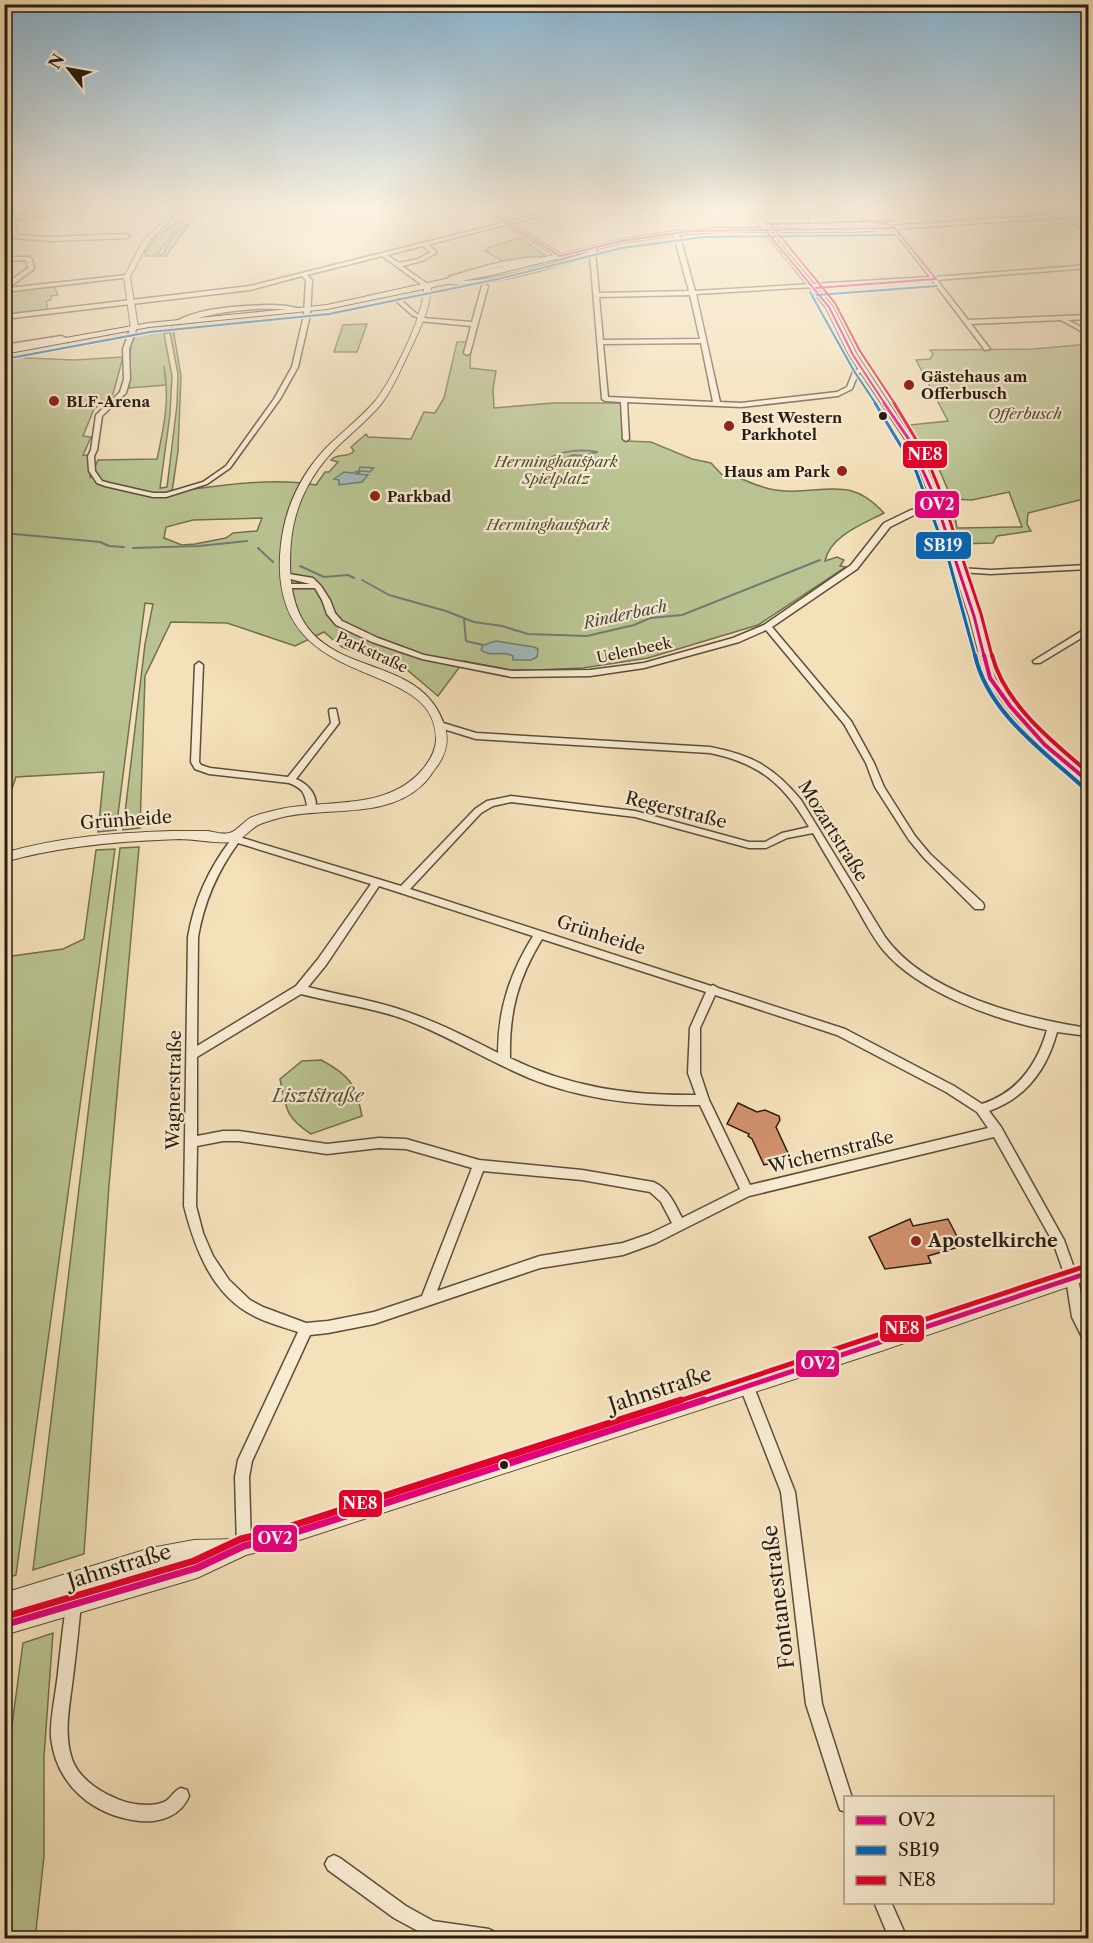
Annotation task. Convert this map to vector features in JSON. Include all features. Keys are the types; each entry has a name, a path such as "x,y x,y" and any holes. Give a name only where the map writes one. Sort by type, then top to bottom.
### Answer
{"main road":[{"path":"4,352 134,327 303,309 359,299"}],"street":[{"path":"131,299 134,327 126,349 127,379 123,393 97,419 94,450 91,456 92,471 99,482 153,495 171,494 205,483 237,459 287,383 294,367 305,299"},
{"path":"4,317 159,299"},
{"name":"Parkstraße","path":"427,299 421,318 383,395 329,450 302,489 287,534 286,581 292,610 301,628 317,643 333,654 393,678 410,688 424,701 440,725"},
{"path":"467,352 481,299"},
{"path":"597,299 604,397 609,400 717,405 758,404 834,395 850,388 855,373 862,369"},
{"path":"694,299 717,405"},
{"path":"823,299 862,369 908,438 922,467 939,509 974,616 984,663 997,690 1045,745 1089,781"},
{"path":"950,299 987,349"},
{"path":"398,300 421,318 474,324"},
{"path":"967,322 1089,317"},
{"path":"1062,319 1089,333"},
{"path":"4,347 61,338 68,340"},
{"path":"600,342 704,341"},
{"path":"624,401 626,439"},
{"name":"Uelenbeek","path":"286,581 317,586 331,614 346,627 422,657 512,674 590,673 635,666 736,640 767,627 854,567 886,525 914,512 939,509"},
{"path":"959,570 991,572 1089,567"},
{"path":"767,627 848,723 870,763 880,788 912,838 927,856 979,906"},
{"path":"1037,661 1089,631"},
{"path":"199,665 195,762 198,767 219,773 290,780 302,784 308,789 312,810"},
{"path":"290,780 335,723 333,711"},
{"path":"234,839 239,830 260,819 285,812 373,803 406,789 417,782 435,762 441,744 440,725"},
{"name":"Mozartstraße","path":"440,725 476,736 726,752 759,764 787,787 892,953 934,983 981,1006 1053,1028 1089,1032"},
{"name":"Regerstraße","path":"403,890 478,811 490,803 511,799 635,814 749,845 766,844 785,835 815,828"},
{"name":"Grünheide","path":"4,858 54,845 95,840 206,834 234,839 403,890 841,1032 950,1089 981,1109 997,1131 1063,1249 1072,1279 1079,1317 1089,1334"},
{"name":"Wagnerstraße","path":"234,839 204,891 196,914 193,937 194,1054 190,1206 197,1233 208,1260 224,1284 244,1304 259,1312 306,1329 328,1327 374,1318 540,1262 623,1249 652,1239 679,1224"},
{"path":"194,1054 300,988 322,962 377,882"},
{"path":"504,1060 503,1024 506,1001 518,973 540,934"},
{"path":"300,988 389,1010 533,1074 596,1094 627,1099 703,1100"},
{"path":"713,989 695,1028 694,1073 703,1100 747,1191"},
{"path":"981,1109 998,1105 1019,1090 1036,1072 1047,1051 1053,1028"},
{"name":"Wichernstraße","path":"679,1224 747,1191 997,1131"},
{"path":"192,1142 239,1136 327,1149 379,1143 406,1144 479,1165 582,1175 653,1188 665,1198 679,1224"},
{"path":"427,1300 479,1165"},
{"name":"Jahnstraße","path":"4,1603 151,1558 194,1549 244,1546 284,1536 747,1387 1089,1273"},
{"path":"244,1546 242,1477 245,1460 306,1329"},
{"name":"Fontanestraße","path":"747,1387 788,1492 814,1704 844,1798"},
{"name":"Jahnstraße","path":"4,1625 197,1568 244,1546"},
{"path":"76,1582 58,1734 61,1750 74,1778 94,1797 135,1811 152,1812 170,1808 181,1796"},
{"path":"334,1864 400,1912 431,1929 489,1938"},
{"path":"883,1904 898,1938"}],"green space":[{"path":"5,299 51,299 46,301 48,310 5,314"},
{"path":"367,324 357,352 334,352 343,325"},
{"path":"173,328 181,376 178,451 172,492 262,482 316,485 325,472 329,472 338,462 331,460 354,451 351,447 366,434 368,437 411,439 424,412 435,413 444,398 457,342 471,342 470,368 496,371 493,389 494,408 553,403 621,403 624,441 651,442 692,459 711,463 726,479 732,474 771,489 785,491 849,490 860,494 884,513 857,526 833,544 825,561 837,557 844,560 840,566 846,567 758,625 648,658 583,668 510,670 464,661 438,696 406,669 342,647 324,632 295,646 227,623 171,622 145,676 140,828 123,830 145,644 153,604 145,603 116,830 98,832 104,772 16,777 5,808 5,357 74,360 123,357 113,394 94,409 83,436 91,437 83,455 92,456 90,478 98,460 157,459 164,424 166,385 129,388 131,341 136,335","holes":["170,332 178,374 177,405 167,487 160,488 170,414 172,376 164,334","262,518 257,531 233,533 226,538 182,545 164,538 166,527 193,520"]},
{"name":"Offerbusch","path":"1088,344 1088,498 1028,513 1027,524 1031,531 997,536 993,543 957,544 942,502 941,495 948,490 936,462 930,459 909,425 948,421 916,360 930,359 933,354 930,350 1033,349","holes":["1009,492 1022,527 957,528 952,499 972,500"]},
{"path":"139,847 109,1185 84,1554 33,1570 120,848"},
{"path":"115,849 16,1575 5,1579 5,957 63,949 84,939 96,850"},
{"name":"Lisztstraße","path":"321,1060 339,1071 350,1082 357,1096 362,1116 311,1134 291,1117 280,1079 302,1061"},
{"path":"53,1633 44,1756 44,1856 36,1931 43,1938 5,1938 4,1785 23,1643"}],"water":[{"path":"360,467 374,468 370,472 361,471 356,474 368,475 362,482 339,485 339,480 334,479 344,472 359,471"},
{"path":"496,641 534,647 538,649 537,657 531,660 513,660 513,656 509,654 489,653 481,650 483,645"}],"building":[{"path":"738,1103 757,1112 765,1110 779,1116 780,1120 776,1127 788,1153 783,1161 764,1165 749,1134 727,1124"},
{"name":"Apostelkirche","path":"910,1219 913,1226 948,1219 962,1246 928,1256 931,1263 885,1269 869,1237"}],"waterway":[{"path":"548,466 545,462 556,455 577,451 597,452 583,456 573,455 549,466"},
{"name":"Rinderbach","path":"4,533 100,542 109,546 124,547"},
{"name":"Rinderbach","path":"133,548 199,546 247,541"},
{"name":"Rinderbach","path":"258,548 273,562"},
{"name":"Rinderbach","path":"362,580 389,595 446,611 474,622 502,626 528,634 587,636 634,625 650,618 682,615 820,560"},
{"name":"Rinderbach","path":"300,566 324,577 348,575 354,578"},
{"path":"464,619 466,641 483,645"}],"transit line":[{"name":"SB19","path":"5,359 150,332 329,314 403,299"},
{"name":"SB19","path":"814,299 854,371 895,433 916,471 949,561 968,624 977,666 985,684 1016,727 1083,787"},
{"name":"OV2","path":"822,299 829,307 853,355 908,438 919,459 933,493 974,616 990,678 1010,706 1045,745 1088,781"},
{"name":"NE8","path":"831,299 860,351 926,456 981,614 997,675 1050,740 1088,772"},
{"name":"NE8","path":"4,1617 194,1561 241,1539 282,1529 879,1336 1086,1266"},
{"name":"OV2","path":"4,1625 197,1568 244,1546 284,1536 881,1343 1088,1273"}],"place":[{"name":"Gästehaus am Offerbusch","path":"909,385"},
{"name":"BLF-Arena","path":"54,401"},
{"name":"Best Western Parkhotel","path":"729,426"},
{"name":"Haus am Park","path":"842,471"},
{"name":"Parkbad","path":"375,496"},
{"name":"Apostelkirche","path":"916,1241"}],"park label":[{"name":"Herminghauspark Spielplatz","path":"556,470"},
{"name":"Herminghauspark","path":"548,524"}]}
